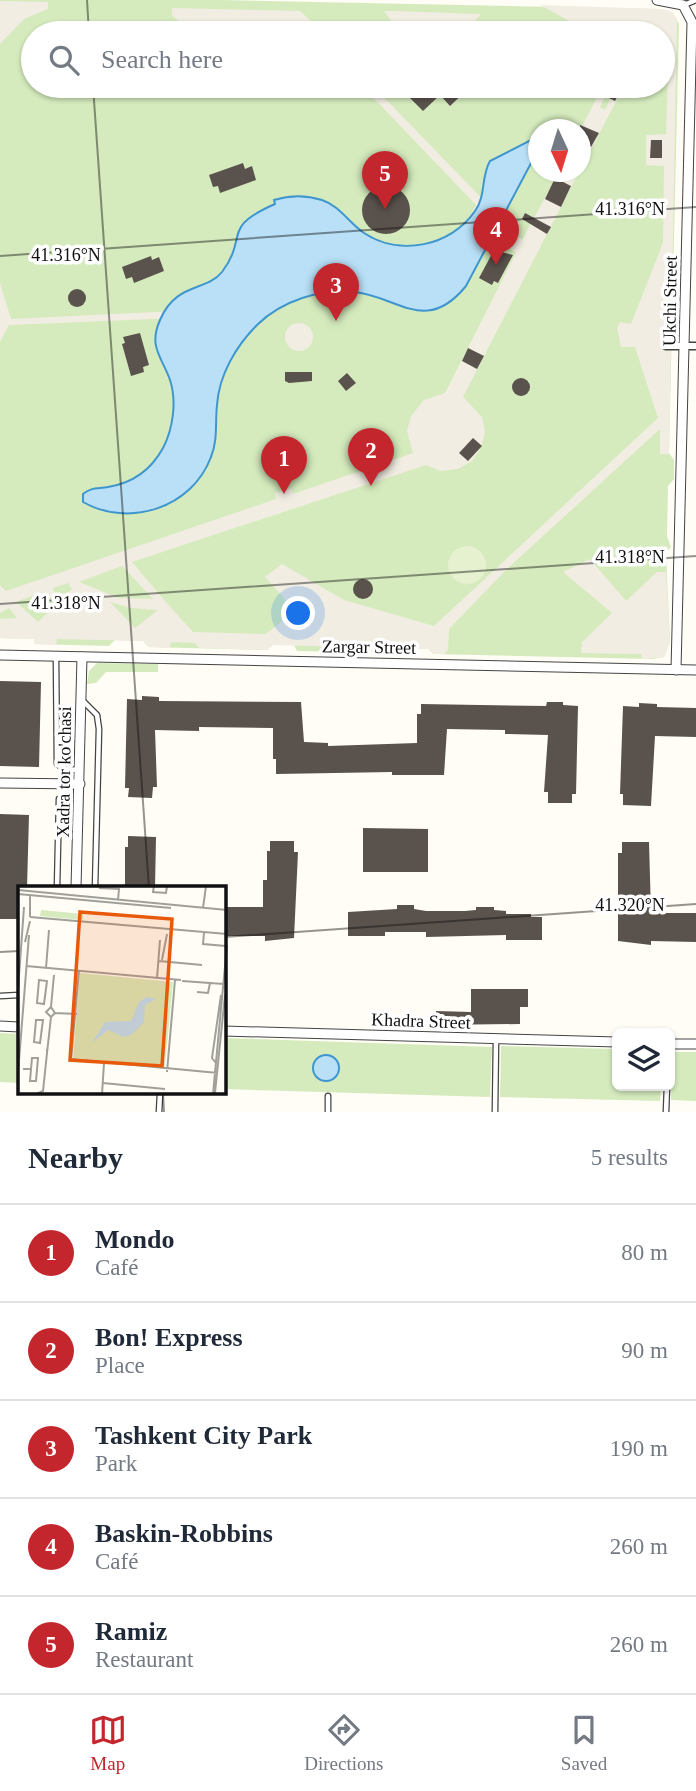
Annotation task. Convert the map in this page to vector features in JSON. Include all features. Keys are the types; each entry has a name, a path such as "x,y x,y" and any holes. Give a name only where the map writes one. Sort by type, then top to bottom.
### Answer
{"street":[{"path":"657,0 683,5"},
{"name":"Ukchi Street","path":"676,670 692,199 694,44 691,19 683,5"},
{"path":"666,346 696,346"},
{"name":"Zargar Street","path":"0,655 696,670"},
{"name":"Xadra tor ko'chasi","path":"76,886 82,657"},
{"path":"0,783 80,784"},
{"path":"0,1027 18,1027"},
{"name":"Khadra Street","path":"226,1031 612,1042"},
{"path":"675,1044 696,1044"}],"lane":[{"path":"683,5 696,0"},
{"path":"56,656 57,764 64,769 80,770"},
{"path":"81,700 97,715 99,729 96,886"},
{"path":"57,886 59,799"},
{"path":"0,996 18,995"},
{"path":"495,1112 496,1039"},
{"path":"666,1112 667,1091"},
{"path":"159,1094 159,1112"},
{"path":"328,1096 328,1112"}],"green space":[{"path":"0,0 221,0 659,9 673,13 679,24 669,453 674,460 674,479 668,486 667,536 671,547 666,553 670,642 664,657 652,659 433,654 429,649 399,648 394,653 297,651 294,645 273,645 267,650 149,647 143,641 115,640 109,646 34,644 34,639 0,638"},
{"path":"467,546 480,552 486,565 480,578 467,584 454,578 448,565 454,552"},
{"path":"97,663 158,664 158,672 106,672 96,683 87,684 89,671"},
{"path":"0,1033 18,1034 18,1083 0,1082"},
{"path":"226,1038 492,1047 490,1097 226,1089"},
{"path":"501,1046 612,1049 612,1091 661,1091 660,1101 500,1097"},
{"path":"675,1052 696,1052 696,1101 671,1100 671,1091 675,1091"}],"shaded area":[{"path":"0,1 48,2 48,9 21,21 0,44"},
{"path":"540,5 659,9 670,11 677,18 669,454 660,454 660,429 508,568 449,629 448,650 444,654 433,654 428,649 273,645 267,650 199,648 195,643 171,642 170,648 149,647 143,641 57,639 56,645 34,644 34,639 0,638 0,619 17,618 9,608 0,613 0,585 6,591 276,499 275,493 291,488 293,494 413,453 407,431 411,416 424,400 445,393 516,253 468,219 476,205 373,98 385,98 522,240 554,182 562,182 552,201 555,202 566,182 574,182 463,397 482,417 485,432 481,448 472,461 458,469 441,471 426,465 132,562 193,632 266,634 293,612 292,607 265,577 282,564 344,600 434,626 658,418 635,347 621,347 617,328 620,322 631,324 663,243 664,166 646,165 646,135 666,134 667,98 675,98 675,21 569,21","holes":["122,566 153,599 119,598 79,582","68,583 72,589 38,622 16,602 40,593 43,600 55,595 53,588","110,602 130,608 158,610 135,628"]},
{"path":"172,8 300,11 311,21 178,21 172,15"},
{"path":"384,11 481,14 475,21 391,21"},
{"path":"597,98 604,98 600,107 605,110 611,98 618,98 591,150 591,119 586,119"},
{"path":"0,283 11,319 176,311 177,318 9,325 0,342"},
{"path":"299,323 309,327 313,337 309,347 299,351 289,347 285,337 289,327"},
{"path":"590,559 626,601 657,572 666,572 670,642 664,657 642,659 641,654 581,653 582,642 612,613 563,572"}],"water":[{"path":"528,142 528,169 466,286 452,301 425,311 371,295 342,291 315,294 278,309 249,333 225,372 218,394 213,451 202,475 189,489 174,501 139,513 101,510 83,502 83,494 89,490 117,485 140,474 153,463 163,448 171,424 173,406 170,380 156,345 160,320 174,299 208,283 222,272 230,260 241,227 247,220 275,204 274,200 292,196 310,197 334,206 364,233 378,240 393,245 424,244 453,233 475,211 481,199 490,161"},
{"path":"326,1055 335,1059 339,1068 335,1077 326,1081 317,1077 313,1068 317,1059"}],"building":[{"path":"410,98 437,98 423,111"},
{"path":"443,98 458,98 450,106"},
{"path":"591,130 599,133 591,147"},
{"path":"651,140 662,140 662,158 650,158"},
{"path":"243,163 245,169 252,166 256,180 220,193 218,186 213,187 209,175"},
{"path":"553,182 563,182 571,186 561,207 545,199"},
{"path":"386,186 403,193 410,210 403,227 386,234 369,227 362,210 369,193"},
{"path":"525,213 551,227 547,234 522,219"},
{"path":"494,250 513,255 498,283 494,281 492,285 479,278"},
{"path":"151,256 152,260 159,257 164,271 134,283 132,277 126,279 122,267"},
{"path":"73,289 81,289 86,298 84,305 73,307 68,302 68,294"},
{"path":"140,333 149,365 143,367 144,372 131,376 122,344 125,343 123,337"},
{"path":"468,348 484,356 477,369 462,361"},
{"path":"285,372 312,372 312,381 289,383 285,381"},
{"path":"347,373 356,383 346,391 338,381"},
{"path":"517,378 525,378 530,387 528,394 517,396 512,391 512,383"},
{"path":"473,438 482,446 468,461 459,453"},
{"path":"363,579 370,582 373,589 370,596 363,599 356,596 353,589 356,582"},
{"path":"0,681 41,682 39,767 0,766"},
{"path":"142,696 159,697 159,701 301,702 304,742 328,743 328,746 417,743 417,714 421,714 421,704 546,706 547,702 563,702 563,705 578,706 576,794 572,794 572,803 548,803 548,792 544,792 548,735 505,734 505,730 447,729 444,775 392,775 392,772 276,774 273,728 199,727 199,731 155,730 157,787 153,787 152,798 128,797 129,788 125,788 127,699 142,700"},
{"path":"639,703 657,704 657,707 696,708 696,737 655,736 651,806 623,805 623,794 620,794 623,706 639,707"},
{"path":"0,814 29,815 27,886 18,886 18,919 0,919"},
{"path":"363,828 428,829 428,872 363,872"},
{"path":"128,836 156,837 155,886 125,886 125,847 128,847"},
{"path":"270,841 294,841 294,852 298,852 294,938 265,941 265,936 226,936 226,907 263,907 263,880 267,880 267,851 270,851"},
{"path":"622,842 649,842 651,913 696,913 696,942 651,941 651,945 618,941 618,853 622,853"},
{"path":"397,905 414,905 414,909 426,911 465,911 476,910 476,907 494,907 494,910 506,911 506,914 531,914 531,917 542,917 542,940 506,940 506,935 426,937 426,932 348,936 348,912 397,909"},
{"path":"471,989 528,989 528,1007 520,1007 520,1024 436,1025 436,1011 471,1012"}],"place":[{"name":"Ramiz","path":"385,209"},
{"name":"Baskin-Robbins","path":"496,265"},
{"name":"Tashkent City Park","path":"336,321"},
{"name":"Bon! Express","path":"371,486"},
{"name":"Mondo","path":"284,494"}]}
